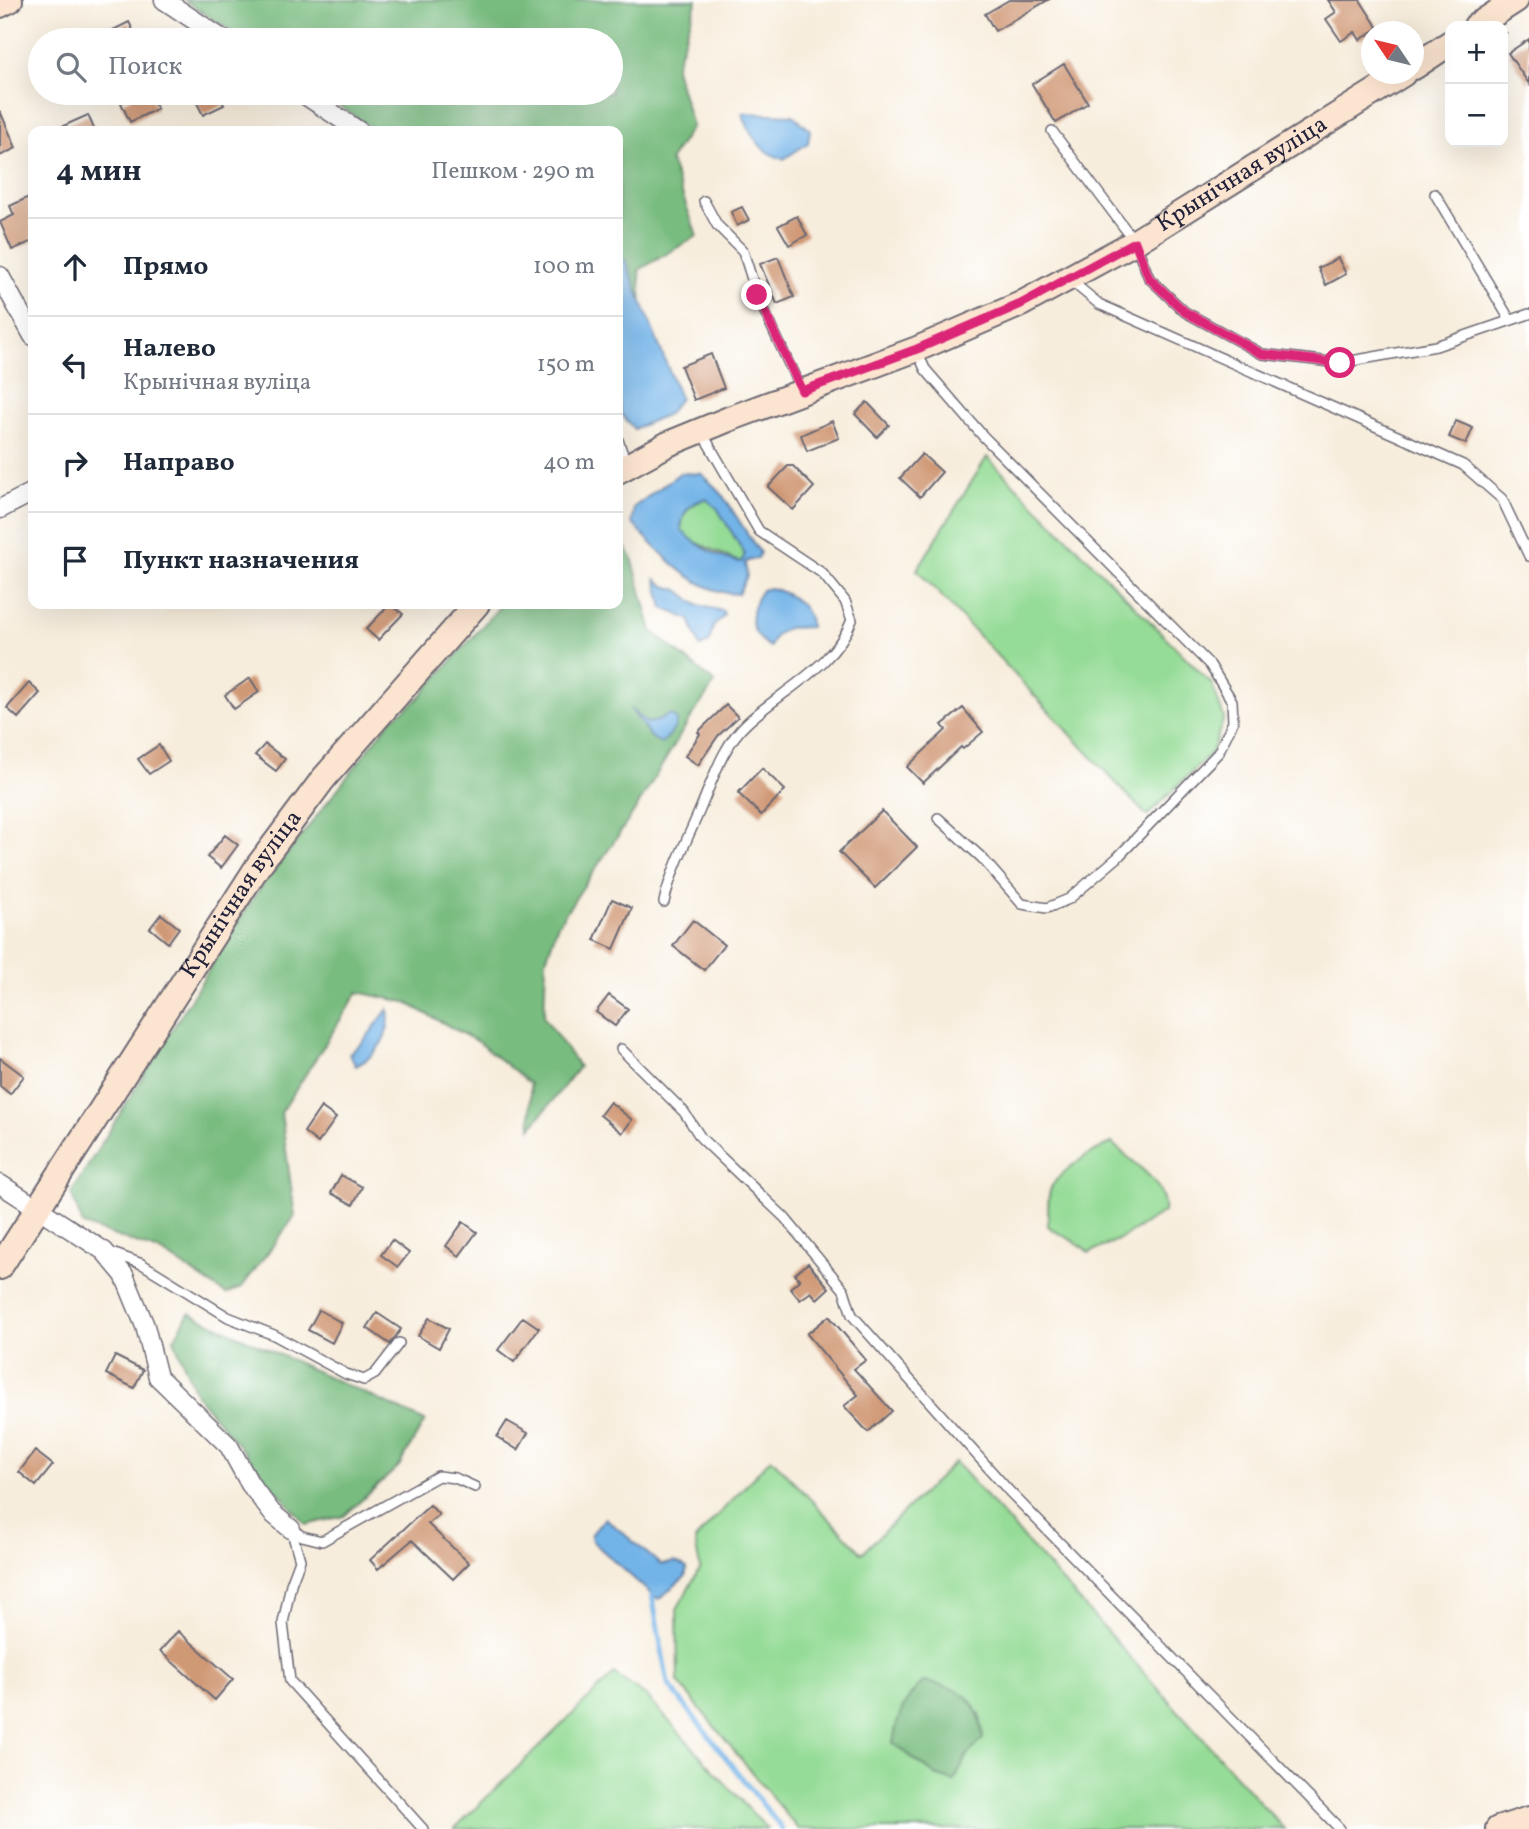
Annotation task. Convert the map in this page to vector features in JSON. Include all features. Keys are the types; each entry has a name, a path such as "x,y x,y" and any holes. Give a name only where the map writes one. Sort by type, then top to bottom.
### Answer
{"street":[{"path":"0,5 10,0"},
{"path":"164,0 206,28"},
{"path":"1484,21 1516,0"},
{"path":"1424,60 1445,46"},
{"name":"Крынічная вуліца","path":"623,468 701,430 917,349 1021,304 1135,242 1387,84"},
{"path":"320,105 352,126"},
{"path":"0,276 28,327"},
{"path":"0,509 28,495"},
{"name":"Крынічная вуліца","path":"0,1267 258,866 324,778 473,609"},
{"path":"0,1184 104,1251 124,1275 145,1326 158,1377 229,1446 250,1484 272,1513 291,1529"},
{"path":"1498,1829 1529,1819"}],"lane":[{"path":"1052,131 1135,242 1149,278 1185,312 1262,354 1340,363 1436,346 1529,314"},
{"path":"1435,194 1510,320"},
{"path":"704,201 717,225 743,251 757,295 802,391"},
{"path":"1069,278 1099,304 1463,465 1502,499 1529,556"},
{"path":"917,349 925,369 983,436 1210,665 1231,701 1233,722 1218,753 1127,848 1069,899 1047,908 1022,904 982,858 938,818"},
{"path":"664,902 672,869 703,805 710,779 744,725 832,653 846,635 852,620 845,601 822,573 759,531 701,430"},
{"path":"621,1049 684,1112 701,1138 785,1218 844,1290 852,1315 1009,1491 1340,1829"},
{"path":"104,1251 142,1264 228,1317 274,1335 345,1374 364,1380 375,1374 399,1343"},
{"path":"291,1529 302,1536 322,1541 438,1476 455,1478 475,1487"},
{"path":"291,1529 300,1560 291,1584 283,1623 290,1682 423,1829"}],"green space":[{"path":"184,0 697,0 675,68 692,126 670,160 697,236 639,270 643,321 623,291 623,126 369,126 338,105 623,105 623,28 226,28"},
{"path":"987,457 1212,684 1224,718 1212,752 1147,816 917,570"},
{"path":"706,499 717,507 745,555 741,563 691,540 681,530 687,510"},
{"path":"623,544 632,558 652,631 715,683 688,722 634,812 558,924 546,960 544,1017 579,1067 531,1128 530,1084 478,1042 405,1002 358,992 281,1113 295,1216 242,1287 226,1294 162,1252 83,1225 71,1193 253,898 392,719 416,701 498,609 623,609"},
{"path":"1112,1143 1154,1181 1160,1191 1164,1212 1122,1238 1089,1253 1048,1226 1049,1195 1057,1179 1071,1167"},
{"path":"189,1313 425,1421 399,1466 344,1516 306,1525 196,1395 174,1339"},
{"path":"771,1458 862,1553 955,1462 1284,1829 798,1829 678,1682 677,1609 700,1568 695,1540","holes":["980,1714 983,1739 967,1755 954,1781 936,1775 893,1743"]},
{"path":"614,1674 647,1697 767,1829 454,1829"},
{"path":"923,1682 959,1691 973,1704 978,1714 983,1739 967,1755 954,1781 936,1775 893,1743 902,1709"}],"water":[{"path":"742,113 793,115 810,130 808,143 784,159 768,153 757,142"},
{"path":"623,258 680,398 668,414 634,429 623,416"},
{"path":"680,473 702,474 721,493 760,553 758,558 745,562 747,576 738,594 707,587 679,569 632,523 634,507","holes":["706,499 717,508 745,554 741,562 709,550 681,530 690,506"]},
{"path":"656,579 665,586 678,590 697,605 723,611 724,616 713,627 709,643 700,647 690,620 663,608"},
{"path":"770,588 784,593 803,607 810,627 787,628 776,635 770,647 753,628 752,613 762,590"},
{"path":"630,708 646,723 658,721 670,714 677,720 673,731 661,744 650,736"},
{"path":"388,1009 388,1026 382,1042 371,1056 356,1066 349,1054 363,1042"},
{"path":"605,1518 661,1565 675,1562 687,1568 685,1577 659,1599 652,1595 592,1541 591,1535"}],"building":[{"path":"1009,0 1048,0 995,31 985,14"},
{"path":"1328,0 1360,0 1374,21 1361,21 1360,40 1355,32 1341,41 1326,19 1336,12"},
{"path":"129,22 132,28 117,28"},
{"path":"1529,39 1529,84 1508,53"},
{"path":"1064,64 1088,103 1056,123 1032,84"},
{"path":"122,105 155,105 157,109 130,122"},
{"path":"198,105 224,105 203,115"},
{"path":"0,111 16,148 0,156"},
{"path":"88,115 93,126 63,126"},
{"path":"28,197 28,243 12,250 0,222 14,215 10,206"},
{"path":"742,207 749,220 737,226 731,212"},
{"path":"797,216 807,235 789,245 778,226"},
{"path":"778,257 794,297 777,304 760,264"},
{"path":"1338,258 1346,274 1326,285 1318,268"},
{"path":"711,354 724,388 694,400 681,366"},
{"path":"867,402 889,425 877,437 855,414"},
{"path":"832,421 839,438 807,451 801,435"},
{"path":"1456,421 1473,428 1466,444 1449,437"},
{"path":"922,454 942,472 920,497 900,478"},
{"path":"788,466 793,466 814,487 793,510 768,487"},
{"path":"385,609 396,609 403,614 378,640 366,629"},
{"path":"250,678 259,692 234,709 225,695"},
{"path":"29,683 40,693 18,718 7,708"},
{"path":"726,705 738,717 718,736 698,765 685,756 700,734 698,732"},
{"path":"963,708 983,732 963,749 961,747 923,783 907,767 946,730 942,725"},
{"path":"265,744 285,759 276,771 255,755"},
{"path":"159,745 169,761 149,774 138,759"},
{"path":"762,768 785,790 761,815 738,793"},
{"path":"882,811 917,847 875,888 839,852"},
{"path":"225,835 238,845 221,868 207,857"},
{"path":"612,899 632,908 614,949 594,940"},
{"path":"161,914 179,928 168,943 150,928"},
{"path":"693,920 724,945 704,970 673,946"},
{"path":"609,995 628,1009 615,1026 596,1012"},
{"path":"0,1058 24,1076 10,1094 0,1086"},
{"path":"610,1102 632,1120 622,1133 600,1115"},
{"path":"321,1107 336,1118 318,1143 304,1132"},
{"path":"341,1175 362,1187 353,1205 331,1193"},
{"path":"463,1222 477,1232 459,1256 446,1246"},
{"path":"392,1240 409,1253 398,1267 381,1255"},
{"path":"808,1263 829,1288 817,1299 811,1292 800,1300 790,1288 800,1280 795,1274"},
{"path":"319,1310 342,1323 332,1343 308,1330"},
{"path":"377,1313 401,1329 390,1344 367,1328"},
{"path":"829,1316 866,1360 854,1369 892,1411 868,1432 844,1406 858,1395 807,1334"},
{"path":"523,1317 539,1328 514,1362 498,1350"},
{"path":"429,1318 449,1329 439,1348 418,1336"},
{"path":"115,1356 143,1370 134,1388 106,1374"},
{"path":"507,1421 528,1433 518,1450 497,1437"},
{"path":"35,1451 53,1465 36,1486 19,1472"},
{"path":"430,1505 439,1515 428,1524 469,1563 453,1579 412,1540 378,1569 370,1560"},
{"path":"178,1631 233,1679 215,1700 160,1651"}],"waterway":[{"path":"652,1595 668,1684 782,1829"}],"route":[{"path":"757,295 802,391 917,349 1021,304 1135,242 1149,278 1185,312 1262,354 1340,363"}]}
